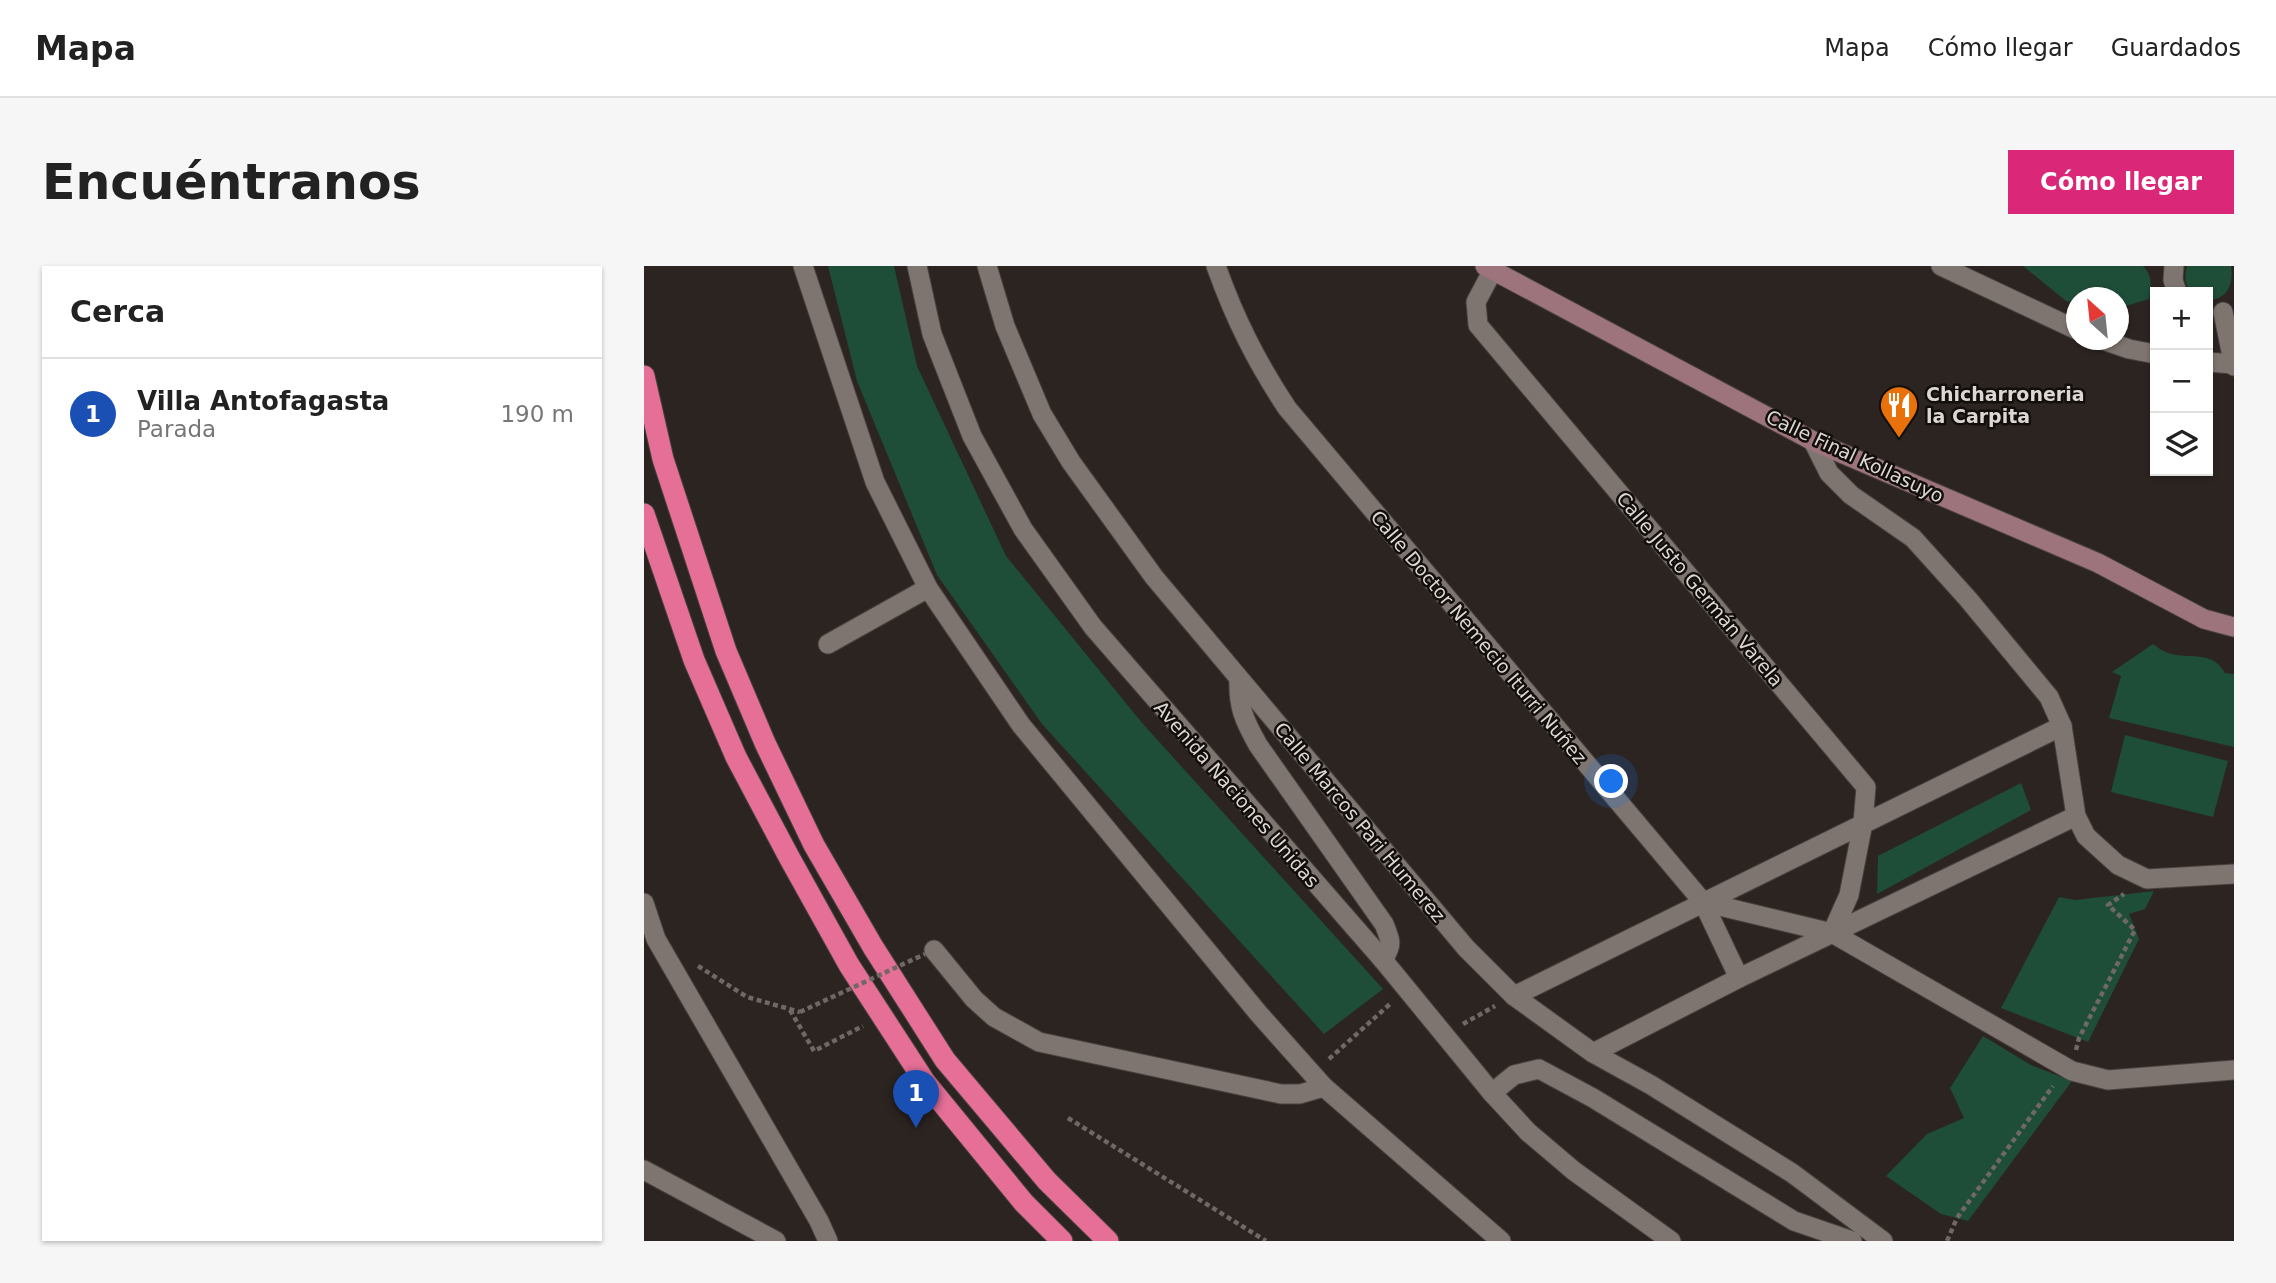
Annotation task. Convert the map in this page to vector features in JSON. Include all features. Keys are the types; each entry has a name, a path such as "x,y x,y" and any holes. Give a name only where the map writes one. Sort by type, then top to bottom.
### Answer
{"highway":[{"path":"644,376 663,458 726,651 765,743 814,845 873,947 945,1060 1047,1181 1108,1241"},
{"path":"644,514 694,660 736,757 849,965 925,1082 1024,1203 1062,1241"}],"main road":[{"name":"Calle Final Kollasuyo","path":"1491,267 1813,441 2098,563 2204,619 2234,627"}],"street":[{"path":"803,266 875,482 928,588 1021,725 1259,1014 1318,1080 1501,1241"},
{"name":"Avenida Naciones Unidas","path":"917,266 932,334 972,436 1023,529 1093,627 1528,1132 1574,1171 1671,1241"},
{"name":"Calle Marcos Pari Humerez","path":"987,266 1005,326 1031,389 1042,414 1071,462 1154,577 1466,948 1514,996 1593,1053 1651,1085 1791,1173 1883,1241"},
{"name":"Calle Doctor Nemecio Iturri Nuñez","path":"1216,266 1233,312 1260,367 1287,408 1703,902 1739,978"},
{"path":"2174,266 2175,287"},
{"name":"Calle Justo Germán Varela","path":"1491,267 1476,302 1478,325 1866,787 1863,823 1849,895 1832,933"},
{"path":"1951,269 2066,325"},
{"path":"2213,363 2234,365 2222,311"},
{"path":"2129,349 2150,353"},
{"path":"1813,441 1829,473 1851,495 1913,538 1968,599 2049,697 2062,726 2076,817 2086,836 2118,865 2147,879 2234,874"},
{"path":"828,644 928,588"},
{"path":"1239,679 1238,701 1245,723 1384,924 1391,941 1382,960"},
{"path":"1514,996 2062,726"},
{"path":"1593,1053 1739,978 2076,817"},
{"path":"1703,902 1832,933 2072,1071 2108,1080 2234,1070"},
{"path":"644,903 650,935 819,1220 828,1241"},
{"path":"929,952 994,1017 1039,1042 1281,1094 1300,1094 1318,1080"},
{"path":"1492,1093 1514,1075 1539,1069 1593,1098 1794,1221 1853,1241"},
{"path":"644,1170 776,1241"}],"path":[{"path":"690,961 747,996 800,1012 929,952"},
{"path":"1318,1080 1407,990"},
{"path":"1444,1035 1514,996"},
{"path":"789,1009 814,1051 882,1016"},
{"path":"1068,1118 1266,1241"}],"green space":[{"path":"828,266 894,266 917,366 1006,556 1143,724 1383,989 1324,1034 1042,724 937,575 857,381"},
{"path":"2023,266 2143,266 2150,277 2149,299 2129,305 2129,287 2066,287 2066,301"},
{"path":"2187,266 2231,266 2230,285 2224,294 2213,299 2213,287 2188,287"},
{"path":"2153,644 2168,653 2207,658 2220,666 2225,673 2234,674 2234,747 2109,718 2121,676 2112,672"},
{"path":"2125,735 2228,761 2213,817 2111,792"},
{"path":"2021,783 2031,810 1877,894 1878,856"},
{"path":"2154,891 2145,909 2129,914 2139,939 2088,1042 2001,1008 2059,897 2075,900"},
{"path":"1983,1036 2031,1065 2072,1081 1968,1221 1941,1214 1886,1176 1927,1134 1964,1118 1950,1088"}],"place":[{"name":"Chicharroneria la Carpita","path":"1899,439"},
{"name":"Villa Antofagasta","path":"916,1128"}]}
